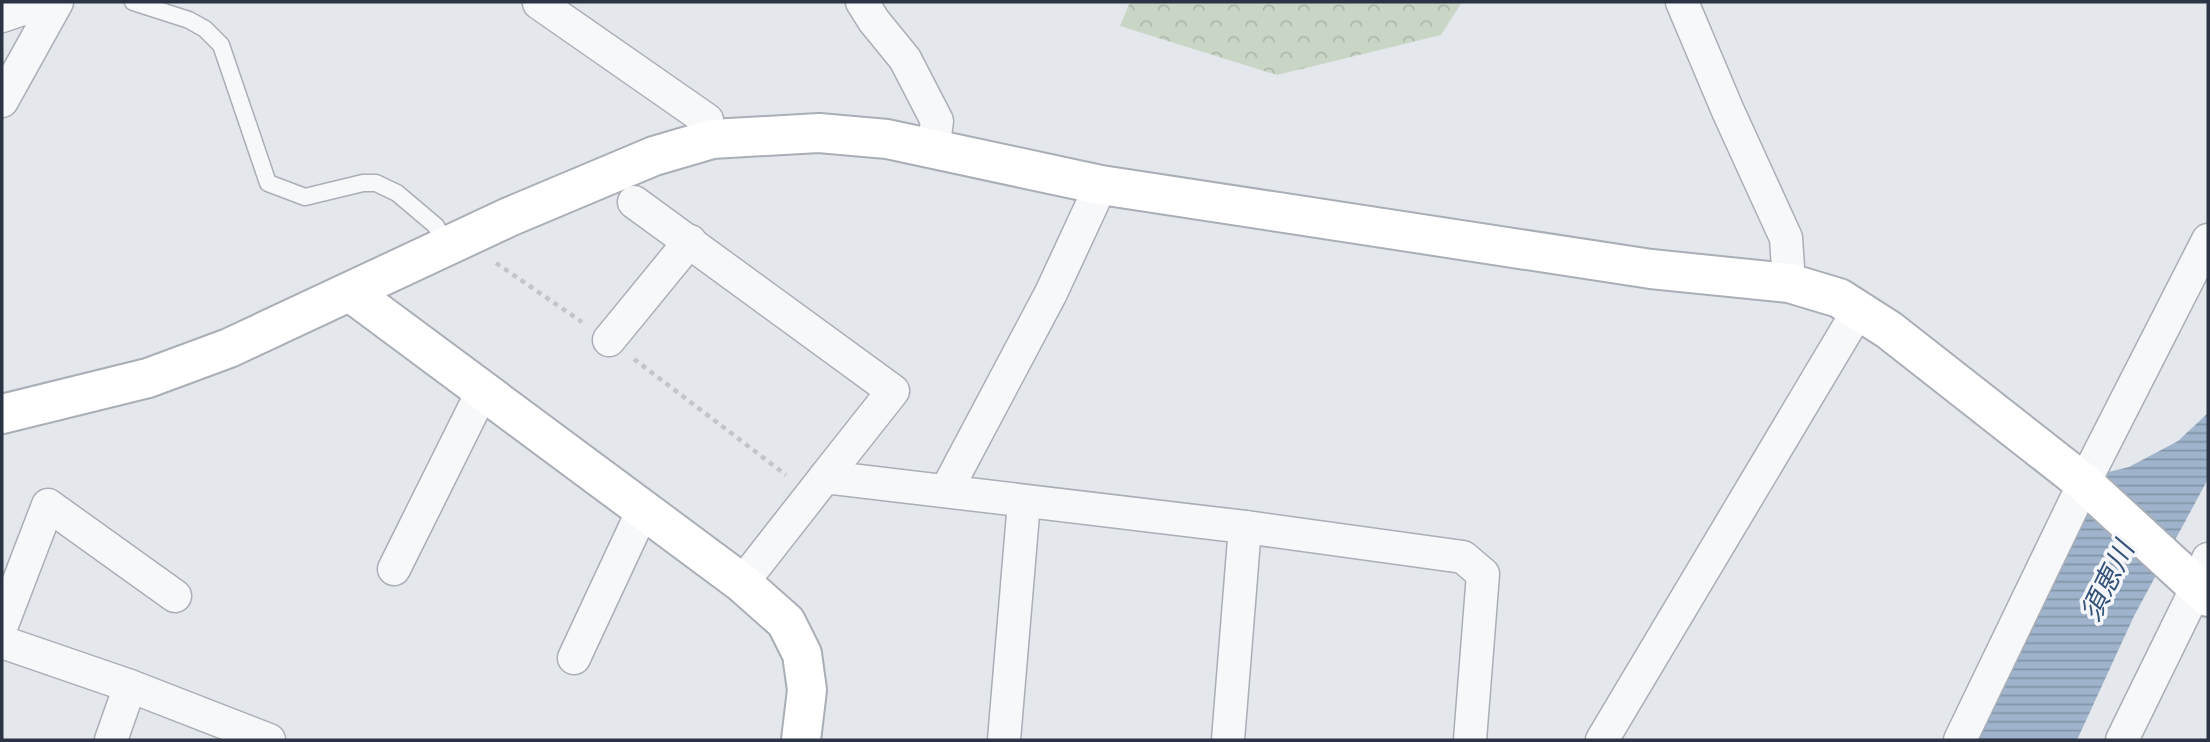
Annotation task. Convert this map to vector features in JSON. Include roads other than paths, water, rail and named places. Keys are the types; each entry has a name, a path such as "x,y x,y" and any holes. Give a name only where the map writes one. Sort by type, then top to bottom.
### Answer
{"street":[{"path":"2,16 43,2"},
{"path":"2,102 57,2"},
{"path":"862,2 905,59 937,121 933,149"},
{"path":"1682,2 1786,238 1789,283"},
{"path":"540,3 706,120 712,139"},
{"path":"2,414 148,378 229,348 446,247 653,156 712,139 819,133 887,139 1101,185 1651,270 1789,283 1839,298 1889,330 2205,581 2122,740"},
{"path":"946,491 1051,293 1101,185"},
{"path":"634,202 893,391 742,583"},
{"path":"1960,740 2095,493 2208,240"},
{"path":"609,340 690,241"},
{"path":"350,292 742,583 786,622 802,654 807,690 801,740"},
{"path":"1602,740 1858,311"},
{"path":"394,569 482,391"},
{"path":"818,485 946,491 1245,527 1463,557 1483,574 1470,740"},
{"path":"1004,740 1024,502"},
{"path":"2,625 48,505 175,596"},
{"path":"574,658 643,510"},
{"path":"1228,740 1245,527"},
{"path":"2,642 130,686 269,740"},
{"path":"111,740 130,686"}],"lane":[{"path":"133,2 189,20 205,29 221,45 268,183 305,197 363,183 376,183 397,193 436,226 446,247"}],"water":[{"name":"須恵川","path":"2208,413 2208,479 2134,616 2077,740 1977,740 2100,474 2129,467 2178,441"}]}
